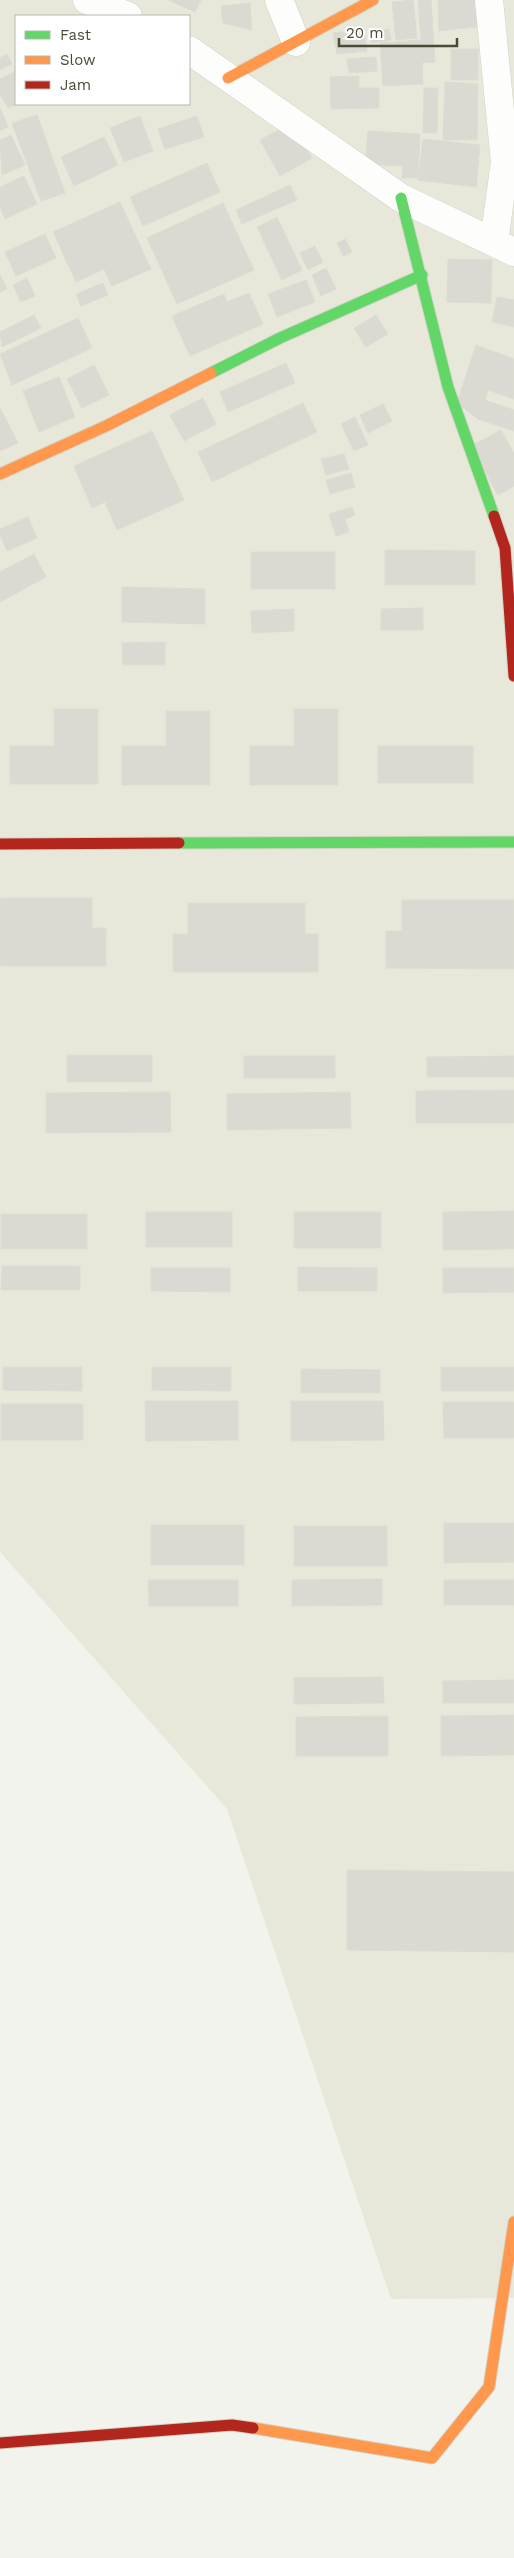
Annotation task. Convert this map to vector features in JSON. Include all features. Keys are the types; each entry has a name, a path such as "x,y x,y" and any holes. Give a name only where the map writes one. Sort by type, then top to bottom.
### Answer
{"street":[{"path":"87,0 125,15"},
{"path":"279,0 296,42"},
{"path":"228,78 373,0"},
{"path":"190,51 401,198 504,247 505,162 489,0"},
{"path":"401,198 422,275 448,387 505,548 514,676"},
{"path":"0,474 106,426 280,338 422,275"},
{"path":"0,844 514,842"},
{"path":"0,2443 232,2425 432,2458 489,2387 514,2222"}],"shaded area":[{"path":"0,0 514,0 514,2298 391,2299 227,1809 0,1552"}],"building":[{"path":"168,0 201,0 195,12"},
{"path":"413,0 417,38 396,40 392,2"},
{"path":"418,0 431,0 435,62 422,63 423,84 383,86 380,43 421,40"},
{"path":"438,0 481,0 484,26 439,31"},
{"path":"250,3 252,30 223,23 221,6"},
{"path":"364,29 367,51 337,54 333,33"},
{"path":"389,29 391,40 372,43 370,32"},
{"path":"451,49 478,49 478,80 451,80"},
{"path":"7,54 12,64 0,70 0,58"},
{"path":"376,57 377,71 349,73 347,59"},
{"path":"15,72 15,105 8,108 0,94 0,79"},
{"path":"359,76 359,88 379,88 379,108 331,109 330,77"},
{"path":"445,82 478,84 477,140 443,140"},
{"path":"424,88 438,88 437,133 423,133"},
{"path":"0,108 8,127 0,131"},
{"path":"37,115 65,193 41,201 12,123"},
{"path":"140,116 153,151 124,162 110,128"},
{"path":"197,116 204,137 165,149 158,129"},
{"path":"292,123 312,158 280,176 260,140"},
{"path":"368,131 420,134 418,178 402,178 403,166 365,164"},
{"path":"11,135 25,165 2,175 0,140"},
{"path":"104,137 118,165 74,186 61,157"},
{"path":"423,139 480,145 476,187 418,180"},
{"path":"207,163 220,192 143,226 130,197"},
{"path":"24,176 37,204 5,219 0,207 0,187"},
{"path":"290,185 297,200 242,224 236,210"},
{"path":"120,202 151,269 112,286 104,269 76,282 53,232"},
{"path":"223,203 254,270 177,304 147,238"},
{"path":"277,217 302,270 282,280 257,227"},
{"path":"45,234 56,258 16,276 5,252"},
{"path":"345,239 352,252 343,256 337,243"},
{"path":"315,246 323,262 308,270 300,253"},
{"path":"448,259 492,260 491,303 447,302"},
{"path":"326,268 336,289 321,296 312,275"},
{"path":"0,275 7,289 0,292"},
{"path":"27,278 35,296 21,302 13,285"},
{"path":"306,280 315,302 277,317 268,294"},
{"path":"103,283 108,295 81,306 76,294"},
{"path":"249,293 263,324 190,356 172,316 224,294 227,302"},
{"path":"497,297 514,300 514,327 492,322"},
{"path":"34,315 41,328 2,347 0,332"},
{"path":"376,315 388,334 366,347 354,328"},
{"path":"78,318 92,348 12,385 0,354"},
{"path":"476,345 514,359 514,399 488,390 485,400 514,410 514,431 478,419 457,403"},
{"path":"286,363 295,383 228,412 220,392"},
{"path":"94,365 109,395 82,408 67,379"},
{"path":"59,377 75,417 39,432 23,391"},
{"path":"203,398 216,424 184,441 170,415"},
{"path":"303,403 317,432 212,482 198,452"},
{"path":"383,404 392,421 368,433 360,415"},
{"path":"0,408 18,443 0,451"},
{"path":"355,417 368,445 354,451 341,424"},
{"path":"501,430 514,453 514,486 498,495 471,446"},
{"path":"152,431 184,500 117,530 105,502 92,508 74,466"},
{"path":"344,454 349,469 326,475 321,459"},
{"path":"351,473 355,487 330,494 326,480"},
{"path":"352,507 355,515 345,519 349,532 336,536 329,514"},
{"path":"28,517 37,538 7,551 0,535 0,529"},
{"path":"385,550 475,551 475,585 385,585"},
{"path":"251,552 335,552 335,589 251,589"},
{"path":"34,554 46,577 0,602 0,572"},
{"path":"122,587 205,589 205,624 122,622"},
{"path":"423,608 423,630 381,630 381,609"},
{"path":"294,609 294,631 252,633 251,611"},
{"path":"165,642 165,665 123,665 122,643"},
{"path":"54,709 98,709 98,784 10,784 10,746 54,746"},
{"path":"294,709 338,709 338,785 250,785 250,746 294,746"},
{"path":"166,711 210,711 210,785 122,785 122,746 166,746"},
{"path":"378,746 473,746 473,783 378,783"},
{"path":"0,898 92,898 92,928 106,928 106,966 0,966"},
{"path":"402,900 514,900 514,969 386,968 386,931 402,931"},
{"path":"188,903 305,903 305,934 318,934 318,972 173,972 173,934 188,934"},
{"path":"67,1055 152,1055 152,1082 67,1082"},
{"path":"244,1056 335,1056 335,1078 244,1078"},
{"path":"514,1056 514,1077 427,1077 427,1057"},
{"path":"514,1090 514,1123 416,1123 416,1091"},
{"path":"170,1092 171,1132 46,1133 46,1093"},
{"path":"350,1092 351,1128 227,1130 227,1094"},
{"path":"514,1211 514,1249 443,1250 443,1212"},
{"path":"146,1212 232,1212 232,1247 146,1247"},
{"path":"294,1212 381,1212 381,1248 294,1248"},
{"path":"1,1214 87,1214 87,1249 1,1249"},
{"path":"2,1266 80,1266 80,1290 1,1290"},
{"path":"298,1267 377,1268 377,1291 298,1291"},
{"path":"151,1268 230,1268 230,1292 151,1291"},
{"path":"443,1268 514,1268 514,1292 443,1293"},
{"path":"3,1367 82,1367 82,1391 3,1390"},
{"path":"152,1367 231,1367 231,1391 152,1390"},
{"path":"441,1367 514,1367 514,1391 441,1391"},
{"path":"301,1369 380,1370 380,1393 301,1393"},
{"path":"145,1401 238,1401 238,1440 146,1441"},
{"path":"291,1401 383,1401 384,1440 291,1441"},
{"path":"443,1402 514,1402 514,1438 444,1438"},
{"path":"1,1404 83,1404 83,1440 1,1440"},
{"path":"444,1523 514,1523 514,1562 444,1563"},
{"path":"151,1525 244,1525 244,1565 151,1565"},
{"path":"294,1526 387,1526 387,1566 294,1566"},
{"path":"382,1579 382,1605 292,1606 292,1580"},
{"path":"148,1580 238,1580 238,1606 149,1606"},
{"path":"444,1580 514,1580 514,1605 444,1605"},
{"path":"383,1677 384,1703 294,1704 294,1678"},
{"path":"514,1680 514,1703 443,1703 443,1681"},
{"path":"514,1715 514,1755 441,1756 441,1716"},
{"path":"388,1716 388,1756 296,1756 296,1717"},
{"path":"347,1870 514,1872 514,1952 347,1950"}],"traffic: fast":[{"path":"401,198 448,387 494,516"},
{"path":"211,373 280,338 422,275"},
{"path":"179,843 514,842"}],"traffic: slow":[{"path":"228,78 373,0"},
{"path":"0,474 106,426 211,373"},
{"path":"253,2428 432,2458 489,2387 514,2222"}],"traffic: jam":[{"path":"494,516 505,548 514,676"},
{"path":"0,844 179,843"},
{"path":"0,2443 232,2425 253,2428"}]}
